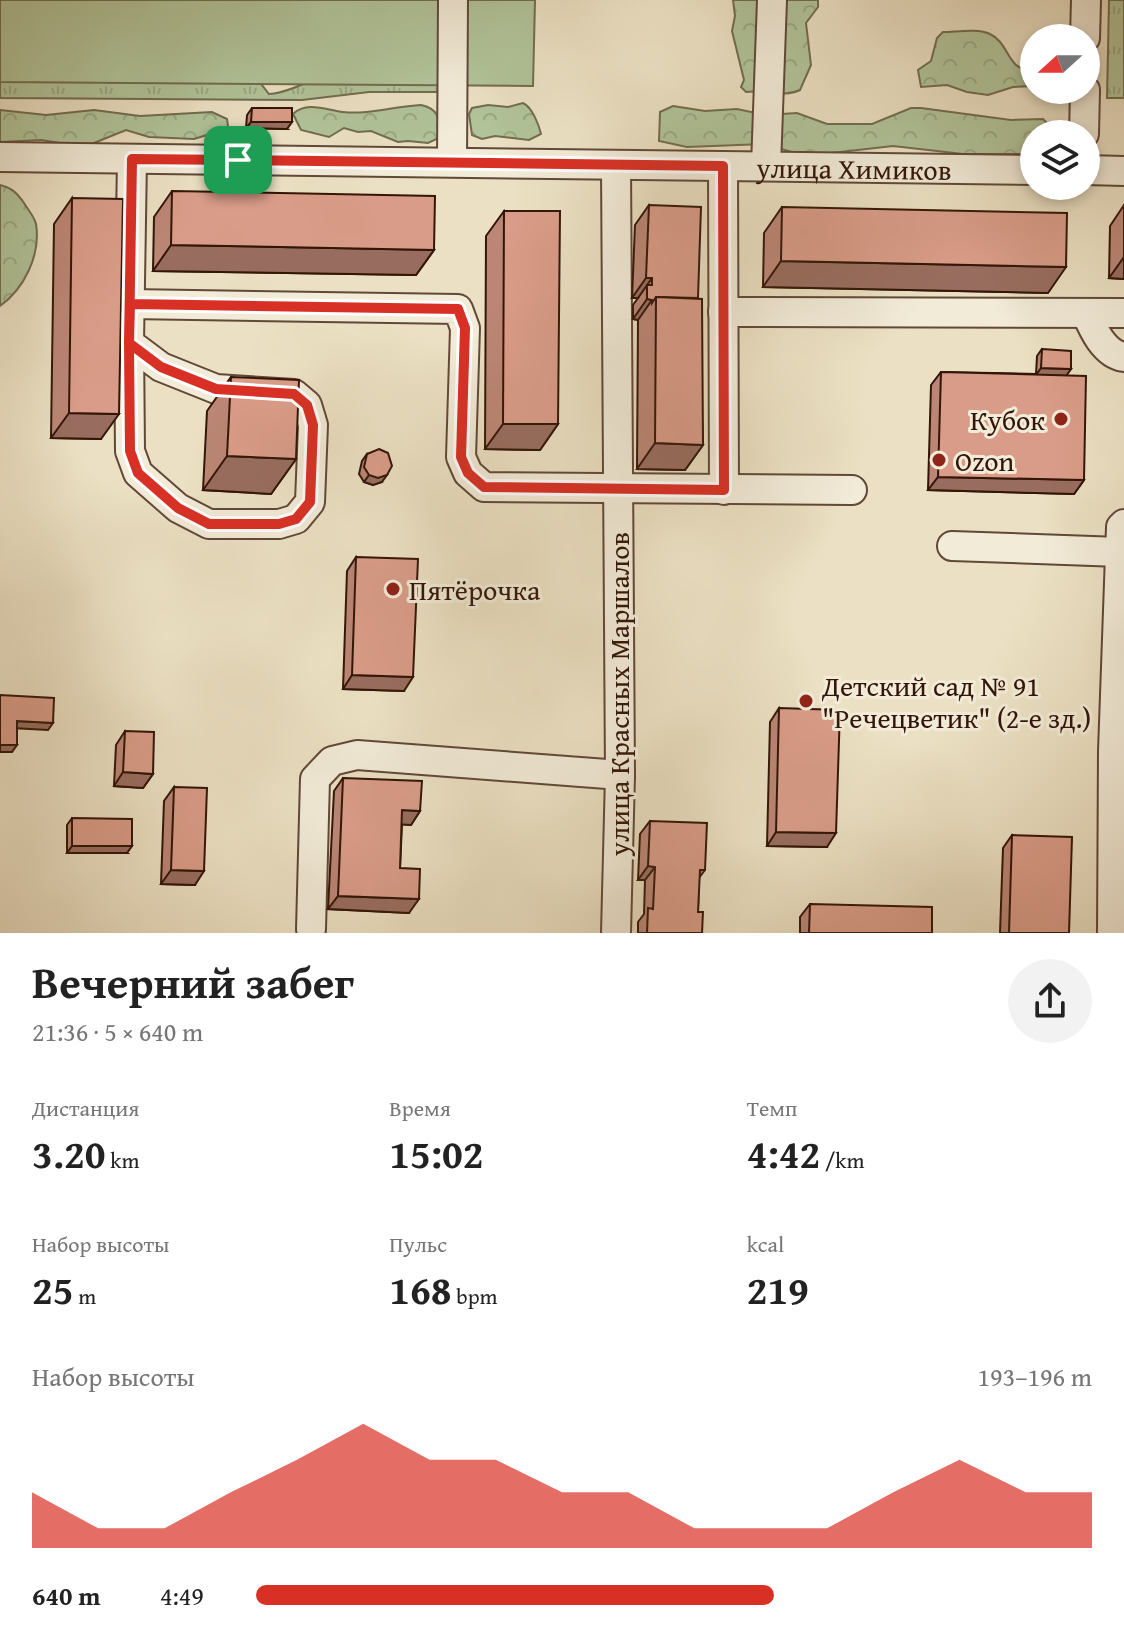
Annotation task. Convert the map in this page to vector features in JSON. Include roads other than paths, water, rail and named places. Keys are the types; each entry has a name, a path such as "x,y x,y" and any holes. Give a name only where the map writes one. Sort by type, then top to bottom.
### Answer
{"street":[{"path":"452,162 453,0"},
{"path":"766,166 772,0"},
{"path":"1085,24 1086,0"},
{"name":"улица Химиков","path":"0,157 1020,170"},
{"path":"129,343 161,367 216,389 294,394 307,405 313,425 310,502 296,519 279,524 209,524 178,508 138,473 130,451 129,343 132,159"},
{"name":"улица Красных Маршалов","path":"616,166 620,775 616,933"},
{"path":"723,166 724,490"},
{"path":"1100,170 1124,171"},
{"path":"130,304 458,309 465,328 461,457 468,473 484,487 852,490"},
{"path":"723,312 1124,313"},
{"path":"1086,313 1095,333 1116,356 1124,357"},
{"path":"1112,933 1119,751 1120,552 1121,527 1124,524"},
{"path":"952,546 1120,552"},
{"path":"311,929 315,779 332,761 357,755 620,775"}],"place":[{"name":"Кубок","path":"1061,419"},
{"name":"Ozon","path":"939,460"},
{"name":"Пятёрочка","path":"393,589"},
{"name":"Детский сад № 91 \"Речецветик\" (2-е зд.)","path":"806,701"}]}
